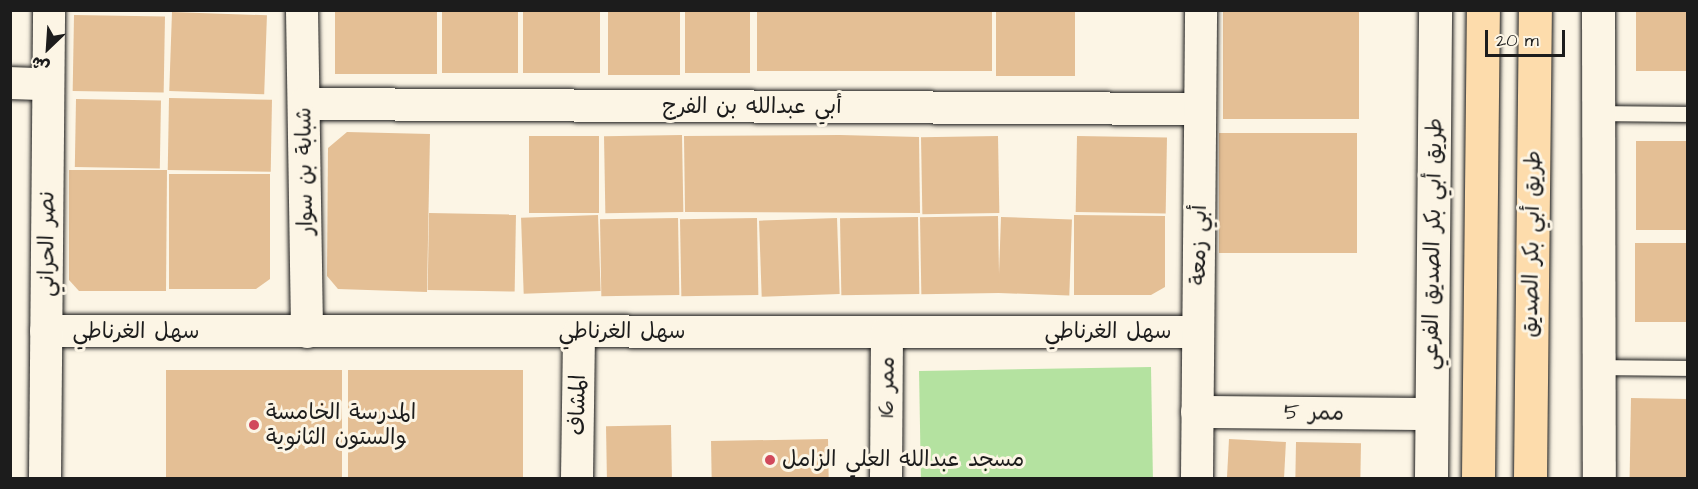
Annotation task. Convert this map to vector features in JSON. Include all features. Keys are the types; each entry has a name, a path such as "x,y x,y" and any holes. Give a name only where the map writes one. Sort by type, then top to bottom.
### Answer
{"main road":[{"path":"1467,10 1479,351"},
{"path":"1478,478 1483,10"},
{"name":"طريق أبي بكر الصديق","path":"1530,478 1535,10"}],"street":[{"name":"نصر الحراني","path":"45,478 49,10"},
{"name":"شبابة بن سوار","path":"302,10 307,332"},
{"name":"أبي زمعة","path":"1197,478 1201,10"},
{"name":"طريق أبي بكر الصديق الفرعي","path":"1431,478 1435,10"},
{"path":"1598,10 1599,478"},
{"path":"10,83 48,84"},
{"name":"أبي عبدالله بن الفرج","path":"304,104 1200,110"},
{"name":"سهل الغرناطي","path":"46,332 1198,333"},
{"name":"المشاف","path":"578,478 579,332"},
{"name":"ممر 16","path":"886,478 887,333"},
{"name":"ممر 5","path":"1197,412 1431,414"}],"lane":[{"path":"1597,113 1688,114"},
{"path":"1598,367 1688,368"}],"green space":[{"path":"1151,367 1153,478 921,478 919,371"}],"building":[{"path":"335,10 437,10 437,74 335,74"},
{"path":"442,10 518,10 518,73 442,73"},
{"path":"523,10 600,10 600,73 523,73"},
{"path":"608,10 680,10 680,75 608,75"},
{"path":"685,10 750,10 750,73 685,73"},
{"path":"757,10 992,10 992,71 757,71"},
{"path":"996,10 1075,10 1075,76 996,76"},
{"path":"1223,10 1359,10 1359,119 1223,119"},
{"path":"1636,10 1688,10 1688,71 1636,71"},
{"path":"172,12 267,15 264,94 169,91"},
{"path":"74,15 165,17 164,93 73,91"},
{"path":"169,98 272,100 271,172 168,170"},
{"path":"76,99 161,100 160,168 75,167"},
{"path":"347,132 430,134 427,292 338,289 327,276 328,148"},
{"path":"1219,133 1357,133 1357,253 1219,253"},
{"path":"682,135 683,212 605,213 604,136"},
{"path":"529,136 599,136 599,213 529,213"},
{"path":"684,136 919,137 920,213 685,212"},
{"path":"998,136 999,213 922,214 921,137"},
{"path":"1077,136 1167,138 1166,214 1076,212"},
{"path":"1636,141 1688,141 1688,230 1636,230"},
{"path":"69,170 167,170 166,291 79,291 69,280"},
{"path":"169,174 270,174 270,279 256,289 169,289"},
{"path":"429,213 516,215 515,292 428,290"},
{"path":"598,215 601,291 524,294 521,218"},
{"path":"1074,215 1165,216 1165,287 1151,295 1074,295"},
{"path":"998,216 999,293 921,294 920,217"},
{"path":"918,217 919,294 841,295 840,218"},
{"path":"1001,217 1072,219 1069,295 998,293"},
{"path":"678,218 679,295 601,296 600,219"},
{"path":"757,218 758,295 681,296 680,219"},
{"path":"837,218 840,294 762,297 759,221"},
{"path":"1635,243 1688,243 1688,322 1635,322"},
{"name":"المدرسة الخامسة والستون الثانوية","path":"166,370 342,370 342,478 166,478"},
{"path":"348,370 523,370 523,478 348,478"},
{"path":"1631,398 1688,399 1687,478 1630,478"},
{"path":"671,425 672,478 607,478 606,426"},
{"name":"مسجد عبدالله العلي الزامل","path":"828,439 829,478 712,478 711,441"},
{"path":"1229,439 1286,442 1284,478 1227,478"},
{"path":"1296,442 1361,443 1360,478 1295,478"}],"place":[{"name":"المدرسة الخامسة والستون الثانوية","path":"254,425"},
{"name":"مسجد عبدالله العلي الزامل","path":"770,460"}]}
